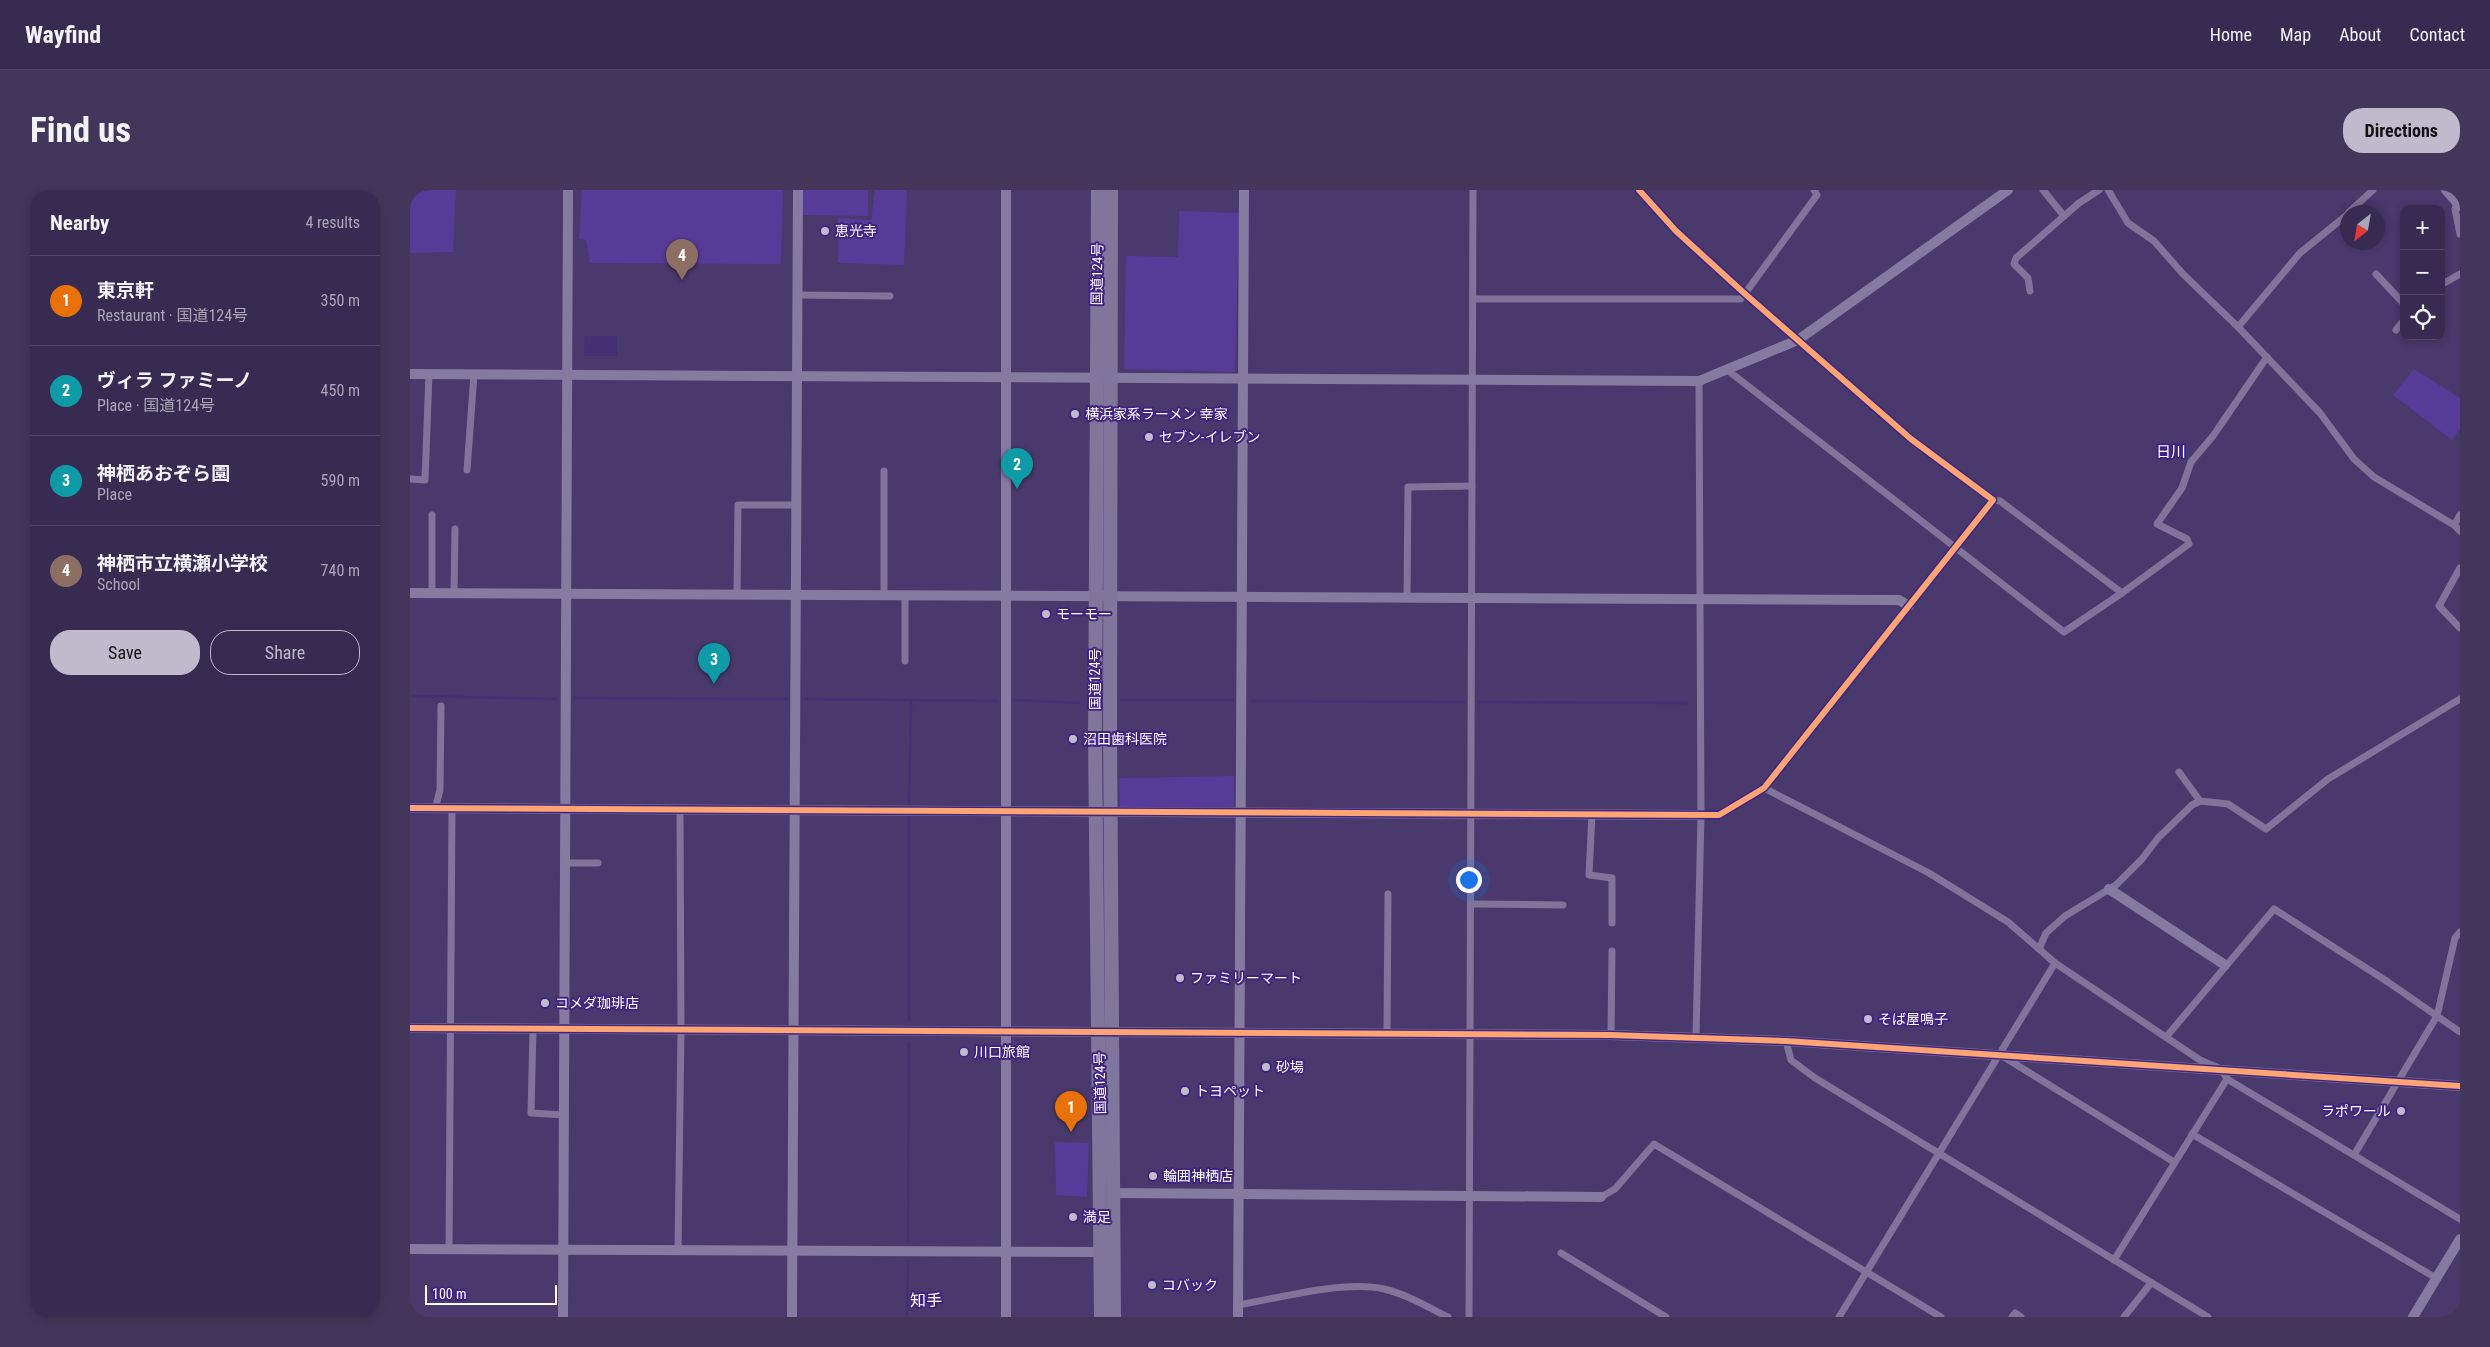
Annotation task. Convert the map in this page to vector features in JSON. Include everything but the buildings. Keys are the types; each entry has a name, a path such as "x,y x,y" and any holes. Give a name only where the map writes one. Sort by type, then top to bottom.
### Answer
{"highway":[{"name":"国道124号","path":"1098,190 1110,596 1110,811 1101,1317"},
{"name":"国道124号","path":"1111,190 1095,597 1096,811 1113,1193 1114,1317"}],"street":[{"path":"563,1317 568,190"},
{"path":"792,1317 798,190"},
{"path":"1006,190 1006,1317"},
{"path":"1238,1317 1244,190"},
{"path":"1469,1317 1473,190"},
{"path":"1639,190 1676,231 1911,439 1993,500 2000,501 2122,593"},
{"path":"1473,299 1741,299 1818,195 1814,190"},
{"path":"410,374 1699,381 1798,340 2008,190"},
{"path":"2043,190 2064,216"},
{"path":"2030,291 2028,278 2014,264 2016,258 2064,216 2099,190"},
{"path":"2108,190 2128,223 2154,241 2183,274 2267,357 2320,413 2360,465 2380,481 2460,530"},
{"path":"2357,205 2373,190"},
{"path":"2446,190 2458,204 2455,209 2460,234"},
{"path":"2238,327 2300,253 2340,220"},
{"path":"2376,274 2400,300"},
{"path":"2445,283 2460,274"},
{"path":"798,295 890,296"},
{"path":"2396,330 2400,325"},
{"path":"1726,369 2064,632 2189,544 2187,539 2157,524 2182,488 2191,462 2213,436 2267,357"},
{"path":"410,479 425,480 428,374"},
{"path":"467,470 474,374"},
{"path":"1696,1037 1700,815 1699,381"},
{"path":"884,471 884,595"},
{"path":"1407,598 1408,487 1472,486"},
{"path":"410,808 1719,815 1764,788 1993,500"},
{"path":"737,594 738,505 797,505"},
{"path":"432,515 432,593"},
{"path":"2454,525 2460,515"},
{"path":"454,593 456,529"},
{"path":"2460,568 2438,606 2460,628"},
{"path":"410,593 1899,600 1908,606"},
{"path":"905,595 905,661"},
{"path":"2039,949 2046,933 2065,916 2109,890 2142,859 2158,838 2192,805 2200,801 2228,804 2266,829 2328,779 2460,699"},
{"path":"435,809 440,790 441,706"},
{"path":"2179,772 2200,801"},
{"path":"1764,788 1929,873 2008,922 2055,963 2200,1060 2221,1069 2227,1079 2460,1219"},
{"path":"448,1249 452,809"},
{"path":"678,1251 681,1030 680,810"},
{"path":"1592,814 1589,875 1612,878 1612,923"},
{"path":"565,863 598,863"},
{"path":"2109,890 2225,965"},
{"path":"1387,1033 1388,894"},
{"path":"1471,904 1563,905"},
{"path":"2166,1036 2274,909 2388,982 2460,1032"},
{"path":"2354,1155 2437,1016 2455,938 2460,932"},
{"path":"1611,1034 1612,951"},
{"path":"1839,1317 2055,963"},
{"path":"410,1028 1611,1034 1786,1041 1999,1054 2460,1086"},
{"path":"533,1029 531,1113 564,1114"},
{"path":"1786,1041 1791,1060 1815,1078 2208,1317"},
{"path":"1999,1054 2174,1162"},
{"path":"2114,1260 2227,1079"},
{"path":"2192,1134 2436,1278"},
{"path":"1113,1193 1470,1195 1601,1198 1616,1189 1654,1144 1866,1274 1941,1317"},
{"path":"2413,1317 2460,1239"},
{"path":"410,1249 1101,1252"},
{"path":"1561,1253 1666,1317"},
{"path":"2124,1317 2151,1283"},
{"path":"1238,1305 1350,1286 1384,1289 1405,1296 1448,1317"},
{"path":"2012,1317 2015,1313 2021,1317"}],"shaded area":[{"path":"410,190 456,190 453,252 410,253"},
{"path":"582,190 783,190 781,264 590,263 586,240 579,239"},
{"path":"803,190 868,190 868,216 803,215"},
{"path":"875,190 907,190 904,265 838,263 838,218 871,220"},
{"path":"1179,211 1239,213 1235,372 1124,369 1126,256 1178,257"},
{"path":"585,336 617,336 617,356 584,356"},
{"path":"2414,369 2460,398 2460,429 2452,440 2393,395"},
{"path":"1234,776 1234,807 1120,808 1119,778"},
{"path":"1055,1142 1089,1143 1087,1197 1056,1195"}],"waterway":[{"path":"410,696 556,699"},
{"path":"575,698 786,699"},
{"path":"806,699 997,701"},
{"path":"909,804 911,700"},
{"path":"1014,700 1079,703"},
{"path":"1121,700 1233,700"},
{"path":"1251,701 1464,702"},
{"path":"1479,702 1687,703"},
{"path":"909,817 909,1020"},
{"path":"908,1242 909,1043"},
{"path":"907,1317 908,1261"}],"cycle path":[{"path":"410,808 1719,815 1764,788 1993,500 1911,439 1744,293 1676,231 1639,190"},
{"path":"410,1028 1611,1035 1786,1041 2460,1086"}],"place":[{"name":"恵光寺","path":"825,231"},
{"name":"神栖市立横瀬小学校","path":"682,280"},
{"name":"横浜家系ラーメン 幸家","path":"1075,414"},
{"name":"セブン-イレブン","path":"1149,437"},
{"name":"ヴィラ ファミーノ","path":"1017,489"},
{"name":"モーモー","path":"1046,614"},
{"name":"神栖あおぞら園","path":"714,684"},
{"name":"沼田歯科医院","path":"1073,739"},
{"name":"ファミリーマート","path":"1180,978"},
{"name":"コメダ珈琲店","path":"545,1003"},
{"name":"そば屋鳴子","path":"1868,1019"},
{"name":"川口旅館","path":"964,1052"},
{"name":"砂場","path":"1266,1067"},
{"name":"トヨペット","path":"1185,1091"},
{"name":"ラポワール","path":"2401,1111"},
{"name":"東京軒","path":"1071,1132"},
{"name":"輪囲神栖店","path":"1153,1176"},
{"name":"満足","path":"1073,1217"},
{"name":"コバック","path":"1152,1285"}],"district":[{"name":"日川","path":"2171,452"},
{"name":"知手","path":"926,1300"}]}
